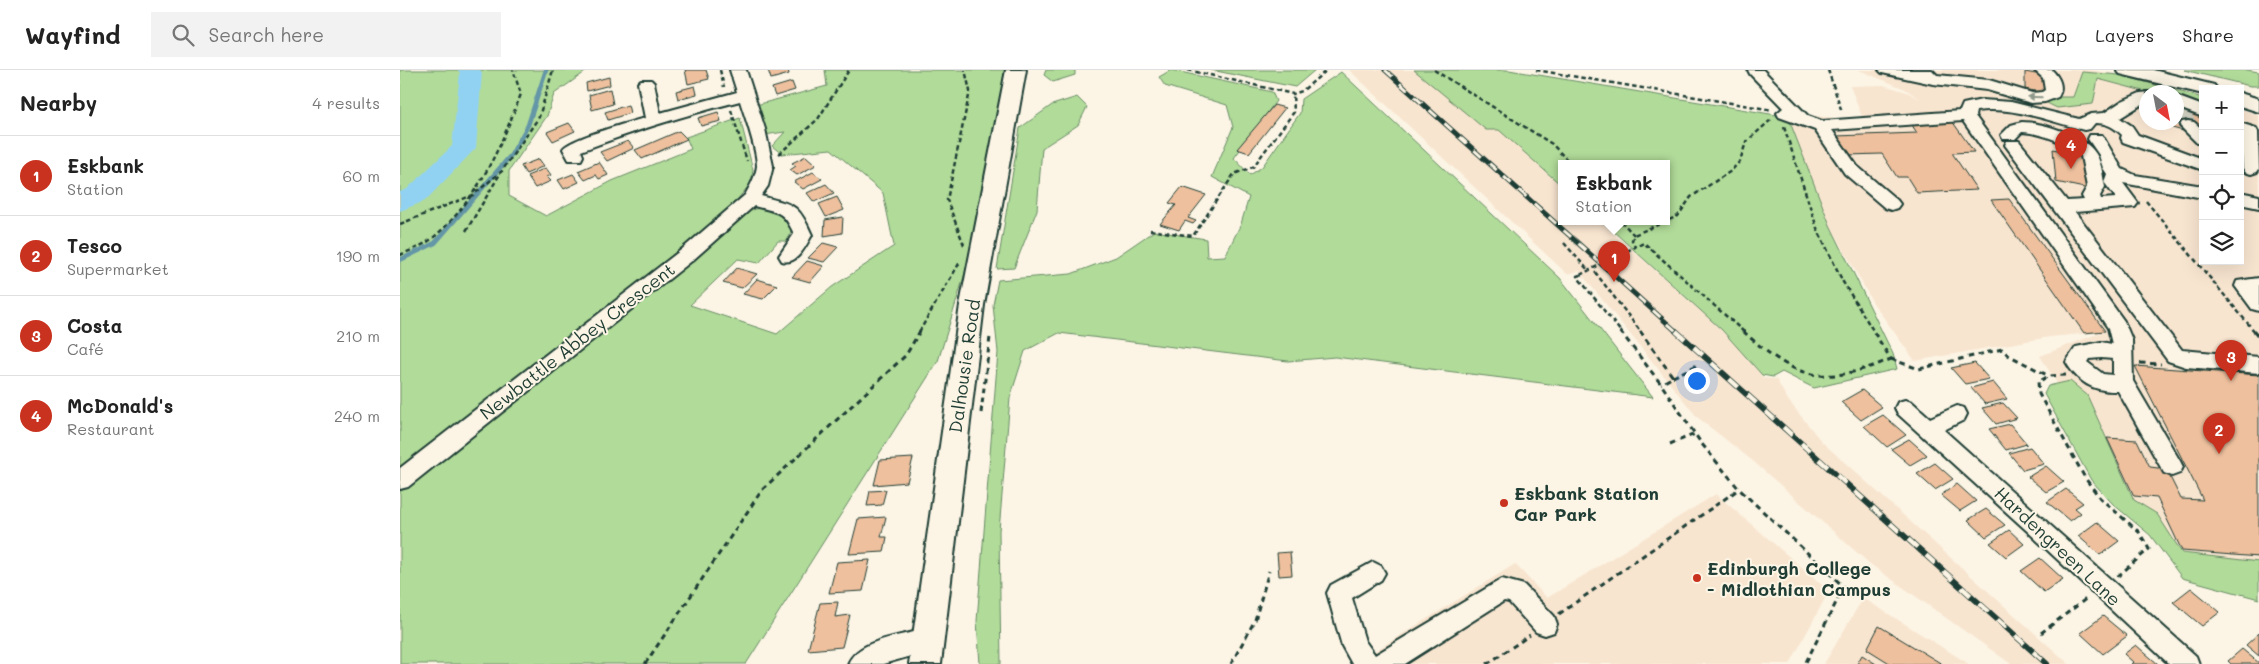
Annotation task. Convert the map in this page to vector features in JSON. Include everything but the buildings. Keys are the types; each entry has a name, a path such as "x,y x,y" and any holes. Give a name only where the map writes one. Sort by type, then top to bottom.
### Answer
{"main road":[{"name":"Dalhousie Road","path":"926,652 972,305 1016,70"},
{"path":"2126,70 2199,87"},
{"path":"2244,97 2259,98"},
{"path":"2244,99 2259,106"}],"street":[{"path":"738,70 747,94 757,166"},
{"path":"1887,70 1989,78 2031,98 2052,94 2054,83 2050,75 2042,70"},
{"path":"1754,71 1802,118"},
{"path":"1989,78 1992,106"},
{"path":"646,83 653,119"},
{"path":"575,156 571,150 653,119 747,94"},
{"path":"2107,119 2128,104 2139,99"},
{"path":"2084,125 2035,112 1981,104 1969,107 1967,116 2118,326 2122,340 2122,377 2172,467"},
{"path":"2128,104 2139,106"},
{"path":"2184,104 2199,110"},
{"path":"1783,112 1820,126 1967,116"},
{"path":"2084,125 2091,118 2107,119 2124,127 2130,138"},
{"path":"2084,125 2087,132 2096,139 2107,156 2111,168 2124,176 2199,191"},
{"path":"1820,126 1851,170 1891,204"},
{"path":"2011,140 2016,128 2024,126 2054,135 2082,148 2088,154 2090,162 2096,187 2091,196 2096,205"},
{"path":"2188,126 2199,136"},
{"path":"2244,130 2250,132 2250,172"},
{"path":"2096,139 2117,144 2123,143 2130,138"},
{"path":"2130,138 2199,164"},
{"path":"2011,140 2027,149 2035,147 2038,177"},
{"path":"2011,140 2175,356 2186,359 2259,365"},
{"name":"Newbattle Abbey Crescent","path":"400,480 686,255 751,199 758,186 757,166"},
{"path":"2062,207 2129,203 2113,182 2124,176"},
{"path":"751,199 783,208 795,216 802,236 788,256"},
{"path":"2244,199 2259,202"},
{"path":"2259,284 2244,286 2259,304"},
{"path":"2121,352 2102,350 2083,352 2076,362 2083,373 2095,380 2110,385 2122,377"},
{"name":"Hardengreen Lane","path":"1905,408 2187,664"},
{"path":"1928,428 1957,414"},
{"path":"1366,664 1354,646 1339,593 1373,573"},
{"path":"1383,664 1502,590 1516,592 1546,624"},
{"path":"860,664 869,656 926,652"}],"path":[{"path":"400,224 474,195 498,152 520,94 512,70"},
{"path":"466,231 502,171 539,117 553,70"},
{"path":"720,70 728,99 757,166 818,119 849,70"},
{"path":"965,70 970,91 947,200 966,251"},
{"path":"1188,70 1293,94 1302,91 1327,70"},
{"path":"1434,70 1552,144 1567,160"},
{"path":"1536,70 1783,112"},
{"path":"1828,70 1846,125"},
{"path":"1150,230 1193,236 1234,174 1253,167 1294,112 1293,94"},
{"path":"1670,219 1678,216 1691,197 1702,188 1730,171 1740,161 1746,142 1783,112"},
{"path":"1783,112 1784,134 1817,228 1843,282 1891,359 1918,369 2002,349 2008,355 2050,376"},
{"path":"400,255 432,238 474,195 502,171"},
{"path":"2124,176 2259,337"},
{"path":"1625,225 1634,235"},
{"path":"1636,246 1632,240 1634,235 1657,225"},
{"path":"1564,243 1588,270"},
{"path":"1805,664 1844,587 1739,489 1695,434 1661,384 1577,276 1636,246 1644,244 1772,355 1797,370 1812,376 1830,375 1878,365 1891,359"},
{"path":"645,664 762,490 906,354 961,260"},
{"path":"1595,272 1662,359 1673,377"},
{"path":"2122,377 2134,374 2131,362 2166,364"},
{"path":"1661,384 1699,364"},
{"path":"2041,633 2102,586 2117,577 2149,549 2138,532 2100,498 2085,478 2039,394 2038,382 2050,376 2083,373"},
{"path":"1670,444 1695,434"},
{"path":"1487,664 1739,489"},
{"path":"1231,664 1255,620 1269,571"}],"shaded area":[{"path":"1349,70 1425,70 1500,130 1558,183 1558,225 1604,225 1722,330 1764,378 1776,379 1788,400 1822,442 2069,664 2011,664 1870,564 1754,462 1697,417 1579,271 1567,274"},
{"path":"1859,70 2090,70 2120,75 2156,85 2139,85 2139,130 2184,130 2184,93 2199,97 2199,265 2244,265 2244,110 2259,115 2259,599 2182,578 2150,535 2040,356 2102,332 2050,337 1915,361 1873,303 1830,225 1788,117 1803,115 1836,118 1862,117 1850,86 1883,85 1907,92 1921,100 1905,89"},
{"name":"Edinburgh College - Midlothian Campus","path":"1716,494 1829,591 1790,664 1354,664 1515,564 1547,598"},
{"path":"1863,598 1969,664 1824,664"}],"green space":[{"path":"400,70 588,70 554,94 547,116 509,171 509,196 546,216 612,181 691,149 686,137 740,118 753,170 751,183 727,212 400,470"},
{"path":"825,70 1005,70 991,189 938,361 746,664 400,664 400,492 745,212 767,208 788,217 792,229 787,241 778,241 759,263 738,259 690,305 777,334 832,287 894,246 883,193 831,149 782,154 772,146 785,132 764,135 756,105 827,86"},
{"path":"1046,70 1075,70 1075,75 1053,82 1044,75"},
{"path":"1171,70 1272,92 1276,101 1234,158 1250,175 1262,167 1300,113 1301,99 1341,72 1560,278 1653,397 1335,357 1288,361 1059,333 1025,351 1010,398 999,531 1001,664 980,664 977,621 998,352 993,305 998,280 1071,274 1116,257 1154,231 1206,239 1207,257 1225,256 1241,224 1249,197 1212,177 1233,127 1227,105 1165,86 1159,77"},
{"path":"1211,70 1315,70 1295,87"},
{"path":"1414,70 1509,70 1788,117 1830,225 1893,354 1897,369 1814,388 1782,372 1773,377 1762,375 1722,330 1606,225 1670,225 1670,160 1558,160 1558,182 1499,130 1486,130"},
{"path":"2184,70 2247,70 2259,72 2259,86 2250,86"},
{"path":"2082,72 2120,75 2156,85 2139,85 2139,90 2098,79 2093,104 2057,108 2045,102 2048,97 2073,97"},
{"path":"2184,93 2199,97 2199,107 2184,103"},
{"path":"1077,97 1087,107 1078,125 1042,148 1037,210 1014,268 997,269 1020,128 1052,105"},
{"path":"2070,381 2087,395 2134,500 2157,514 2182,553 2259,562 2259,599 2182,578 2150,535 2113,504 2091,480 2044,394 2048,386"}],"waterway":[{"path":"400,202 416,195 464,148 471,73 469,70"},
{"path":"400,260 435,243 511,155 528,125 546,70"}],"tunnel":[{"path":"2184,119 2188,126"}],"railway":[{"path":"1385,70 1677,332"},
{"path":"1676,331 2047,664"}],"place":[{"name":"McDonald's","path":"2071,169"},
{"name":"Eskbank","path":"1614,282"},
{"name":"Costa","path":"2231,381"},
{"name":"Tesco","path":"2219,454"},
{"name":"Eskbank Station Car Park","path":"1504,503"},
{"name":"Edinburgh College - Midlothian Campus","path":"1697,578"}]}
